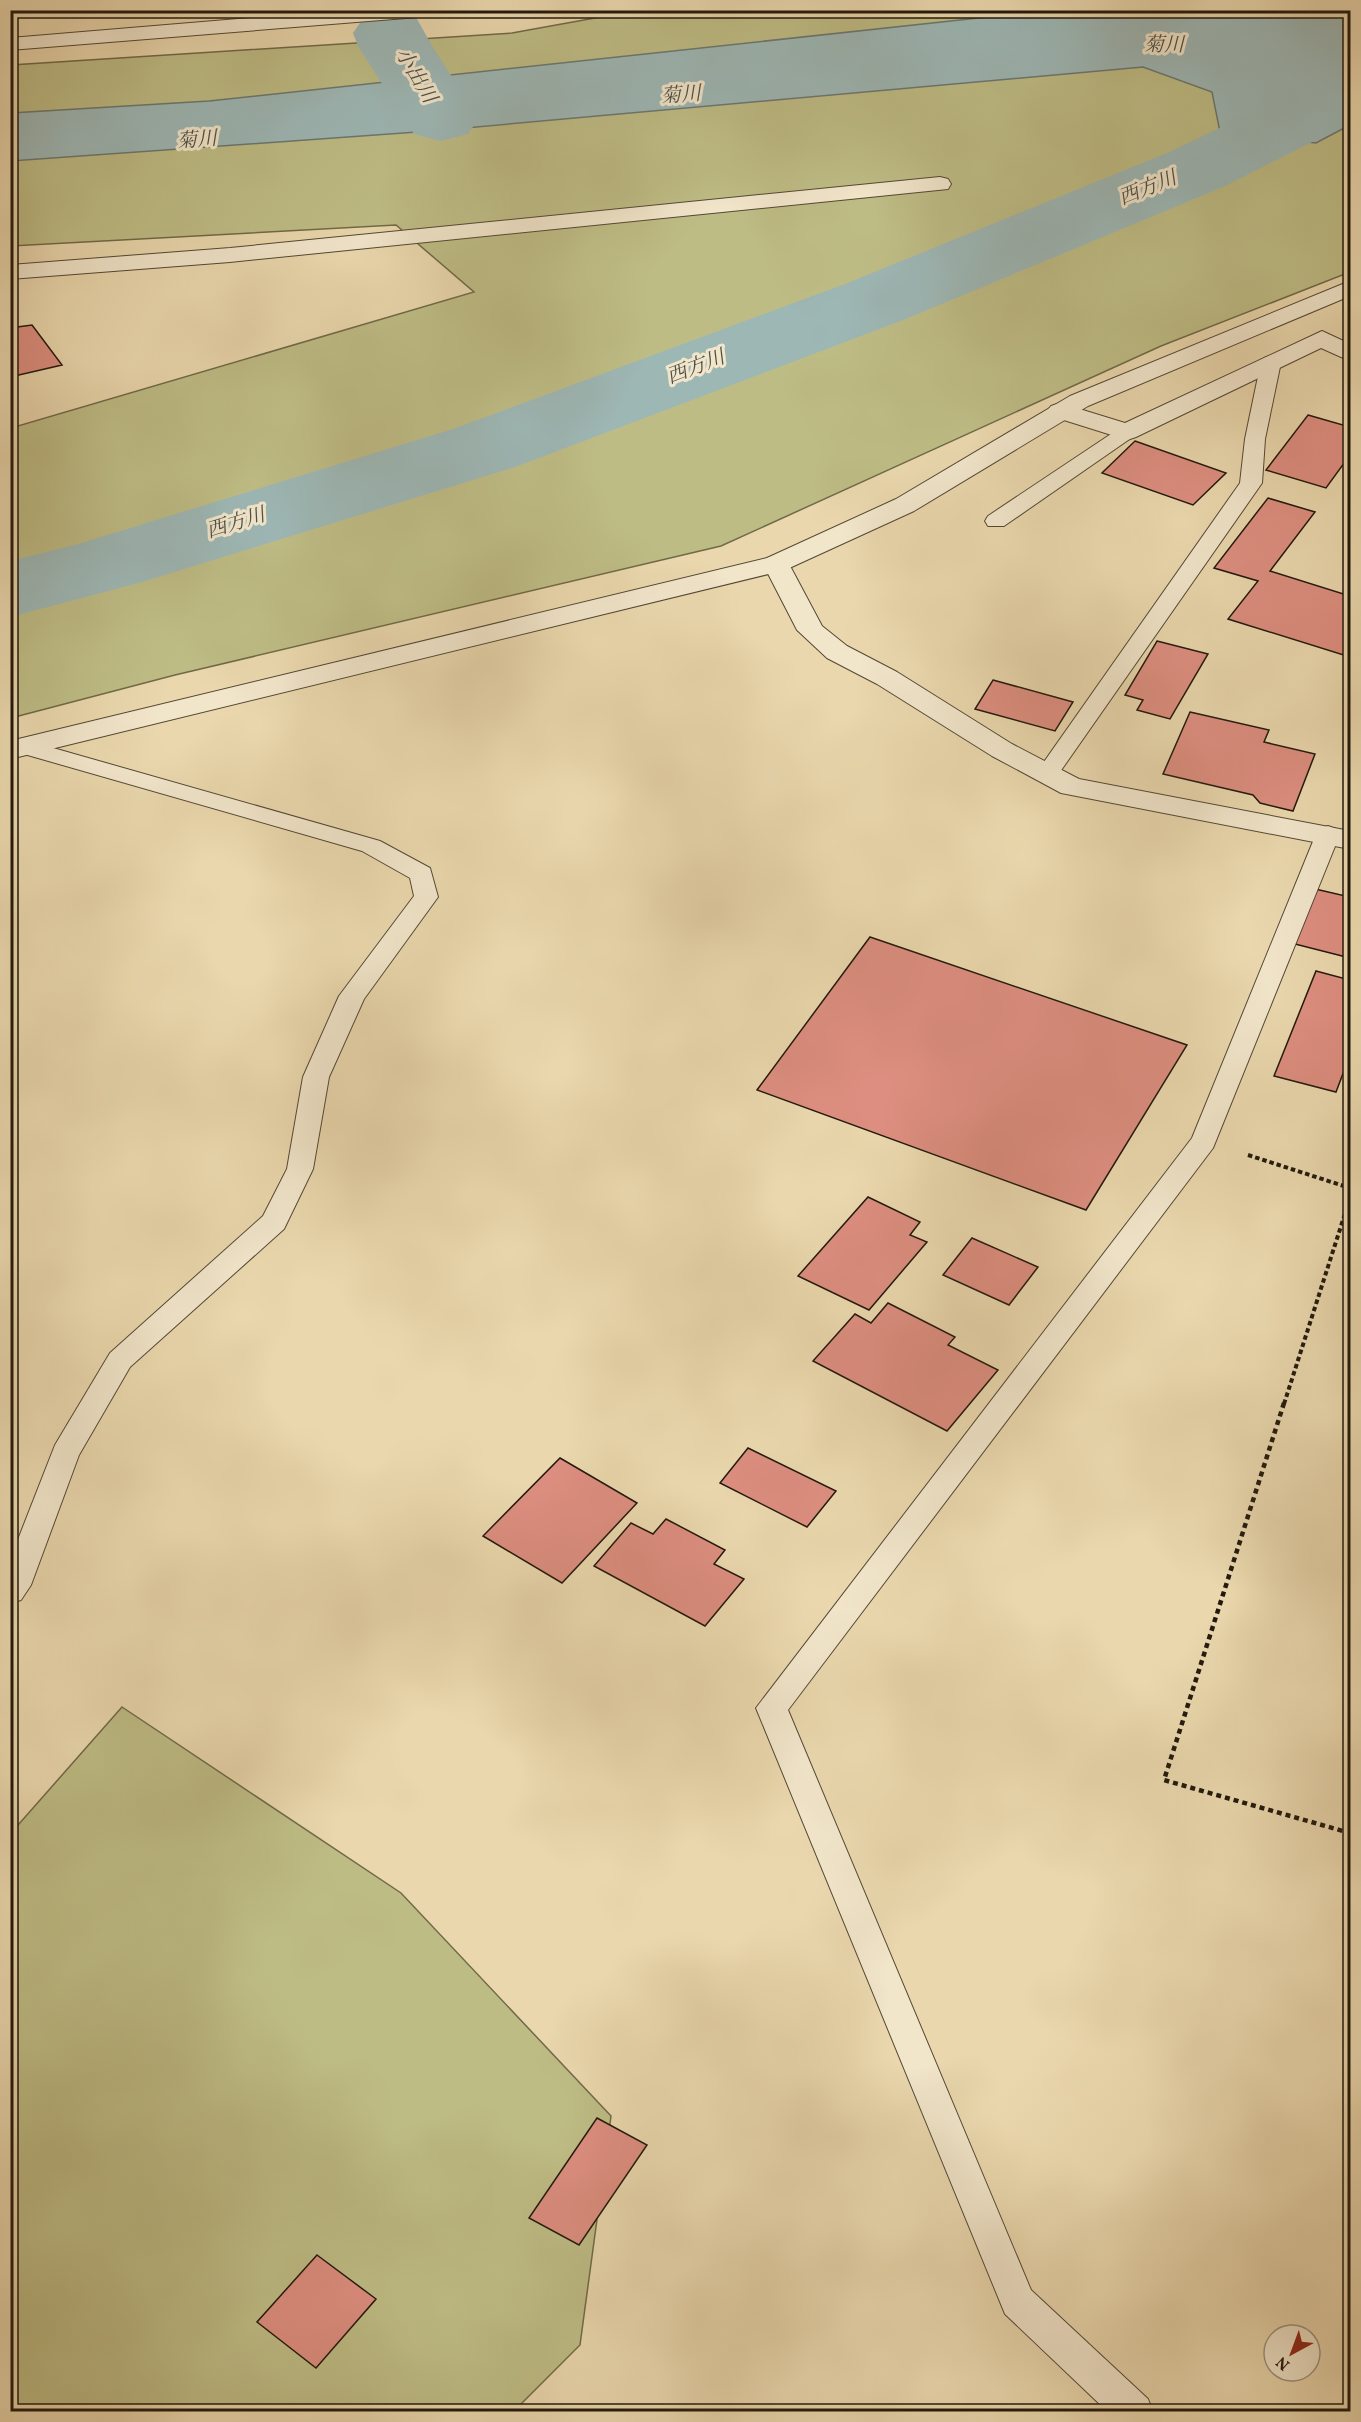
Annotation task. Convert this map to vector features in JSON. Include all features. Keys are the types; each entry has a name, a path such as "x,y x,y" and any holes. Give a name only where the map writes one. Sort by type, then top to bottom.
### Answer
{"street":[{"path":"10,44 431,10"},
{"path":"10,272 242,254 940,184"},
{"path":"18,749 776,564 905,505 1060,411 1350,288"},
{"path":"1060,411 1127,432 1322,338 1350,354"},
{"path":"776,564 811,630 837,652 887,678 1002,750 1071,787 1339,837"}],"lane":[{"path":"1047,774 1251,483 1254,439 1271,362"},
{"path":"996,521 1127,432"},
{"path":"10,1592 16,1585 65,1453 120,1360 274,1222 300,1169 316,1077 352,996 426,897 421,874 371,846 18,749"},
{"path":"1135,2412 1018,2302 772,1708 1204,1141 1339,837"}],"path":[{"path":"1204,1141 1350,1188"},
{"path":"1350,1198 1164,1780 1350,1833"}],"shaded area":[{"path":"639,10 1350,11 1350,272 1161,346 721,546 175,675 11,718 11,428 474,292 396,225 11,246 11,65 512,33"},
{"path":"122,1707 401,1893 611,2116 580,2345 514,2411 11,2412 11,1833"}],"water":[{"name":"菊川","path":"1053,10 1350,11 1350,125 1316,143 1220,132 1212,92 1143,67 431,131 11,161 11,113 209,101"}],"building":[{"path":"32,325 62,365 10,377 10,328"},
{"path":"1308,415 1350,427 1350,455 1326,488 1266,470"},
{"path":"1135,441 1226,473 1193,505 1102,473"},
{"path":"1268,498 1315,512 1270,571 1350,596 1350,657 1228,619 1258,581 1214,568"},
{"path":"1157,641 1208,654 1170,719 1137,710 1143,700 1125,695"},
{"path":"993,680 1073,702 1055,731 975,709"},
{"path":"1190,712 1269,730 1264,742 1315,754 1293,811 1260,803 1253,795 1163,774"},
{"path":"1311,888 1350,897 1350,958 1291,943"},
{"path":"870,937 1187,1045 1086,1210 757,1090"},
{"path":"1316,971 1350,980 1350,1055 1336,1092 1274,1076"},
{"path":"868,1197 920,1222 910,1235 927,1242 869,1310 798,1276"},
{"path":"972,1238 1038,1267 1009,1305 943,1275"},
{"path":"888,1303 955,1337 948,1345 998,1370 947,1431 813,1361 855,1314 871,1323"},
{"path":"748,1448 836,1491 807,1527 720,1483"},
{"path":"560,1458 637,1503 562,1583 483,1536"},
{"path":"666,1519 725,1550 714,1564 744,1579 705,1626 594,1566 631,1523 653,1534"},
{"path":"597,2118 647,2145 579,2245 529,2218"},
{"path":"317,2255 376,2299 316,2368 257,2322"}],"waterway":[{"name":"小出川","path":"390,33 395,46 441,118"},
{"name":"西方川","path":"10,589 110,563 484,448 874,302 1195,170 1293,122 1350,74"}]}
